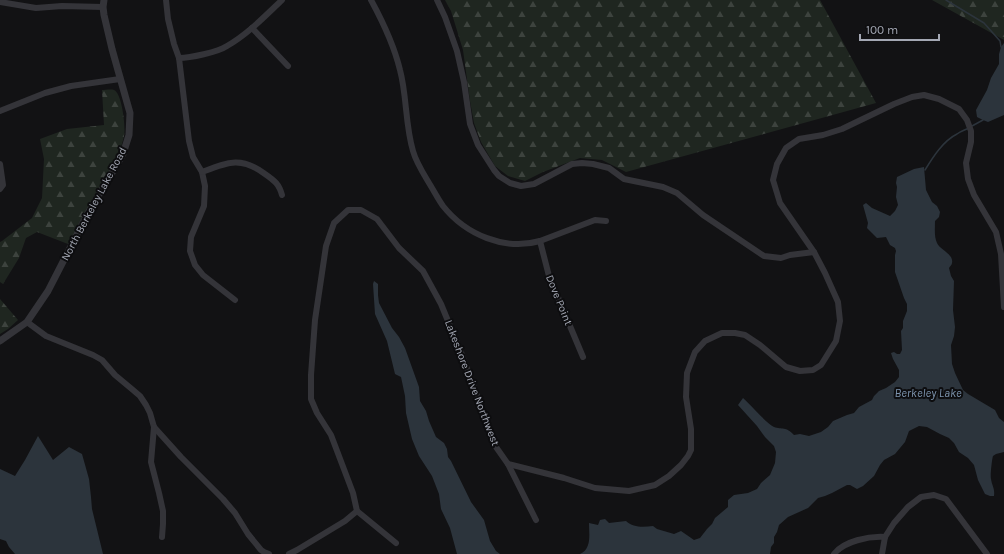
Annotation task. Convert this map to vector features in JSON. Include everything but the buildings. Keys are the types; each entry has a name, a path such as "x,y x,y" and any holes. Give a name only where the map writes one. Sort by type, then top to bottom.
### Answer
{"street":[{"path":"166,0 168,19 179,58 188,136 193,157 202,172 205,186 204,206 191,237 190,251 195,265 203,275 236,300"},
{"path":"179,58 185,58 222,49 228,46 252,28 282,0"},
{"path":"371,0 383,22 400,70 413,152 423,173 442,205 453,217 477,234 505,243 519,244 540,241 595,220 606,221"},
{"path":"437,0 445,17 457,51 464,82 470,124 478,145 494,170 510,183 521,186 534,184 572,164 593,164 609,168 624,178 663,187 677,193 703,215 764,256 781,258 790,255 814,252"},
{"path":"0,2 36,8 104,3"},
{"name":"North Berkeley Lake Road","path":"0,341 27,322 48,291 84,221 123,154 129,134 130,113 112,49 104,15 104,3"},
{"path":"252,28 288,66"},
{"path":"0,111 58,89 120,79"},
{"path":"508,464 564,478 595,488 629,491 655,485 669,476 681,465 691,450 691,429 686,397 687,372 695,352 705,341 722,334 735,333 745,335 760,345 786,367 800,371 813,370 821,365 836,341 840,321 838,302 814,252 780,203 774,180 777,164 786,148 799,139 823,135 842,128 912,97 924,95 939,99 959,108 968,120 971,131 971,142 966,163 968,179 974,195 996,232 1001,254 1004,306"},
{"path":"202,172 217,166 234,162 253,166 276,182 280,187 282,195"},
{"path":"0,164 3,185 0,189"},
{"name":"Lakeshore Drive Northwest","path":"357,511 353,493 331,435 317,413 311,399 311,375 315,326 326,246 334,223 348,210 362,210 377,219 399,248 422,271 441,304 496,447 508,464 536,520"},
{"name":"Dove Point","path":"540,241 549,276 583,357"},
{"path":"27,322 46,336 102,360 115,375 140,396 150,413 154,427 151,462 162,511 162,538"},
{"path":"154,427 180,457 223,499 235,513 248,534 261,550 269,554"},
{"path":"882,554 885,537 894,523 908,507 921,497 934,495 946,499 987,554"},
{"path":"289,554 345,521 357,511 396,543"},
{"path":"834,554 837,550 855,541 873,536 885,537"}],"green space":[{"path":"445,0 820,0 876,103 626,172 602,160 580,158 543,172 525,181 508,176 495,166 481,142 474,123 463,50 451,11"},
{"path":"932,0 1004,0 1004,40"},
{"path":"102,90 114,90 119,97 124,119 124,138 120,151 68,244 37,232 26,238 19,258 3,284 0,282 0,242 32,218 42,198 44,159 40,139 67,129 104,125"},
{"path":"0,299 18,320 0,334"}],"water":[{"path":"1004,43 1004,115 988,122 977,117 976,110 999,64 999,54"},
{"name":"Berkeley Lake","path":"924,167 926,190 932,202 937,206 940,212 939,217 935,221 936,241 952,260 952,264 949,268 954,281 953,310 955,327 951,345 952,364 963,390 995,410 999,418 1004,422 1004,452 993,456 991,481 994,489 994,496 985,494 978,480 974,465 968,458 959,452 949,438 927,427 919,426 909,431 905,442 895,454 884,460 874,476 863,486 857,489 847,485 818,498 808,508 788,517 779,525 774,537 774,543 771,547 770,554 580,554 584,552 588,545 589,523 598,525 600,520 605,519 609,523 626,521 635,526 653,526 657,529 674,534 681,531 694,540 700,538 715,518 728,507 728,500 734,495 748,493 757,489 770,475 775,463 776,452 774,446 738,405 743,398 774,427 786,429 794,435 800,434 809,436 821,432 833,421 854,413 859,407 872,400 879,391 895,382 899,377 899,370 891,353 894,352 900,354 902,350 901,331 907,311 907,304 895,272 895,248 890,245 886,237 877,238 867,228 868,223 863,205 866,203 872,208 890,216 898,205 896,197 897,177 914,169"},
{"path":"374,281 378,284 379,303 392,328 405,348 419,387 420,401 426,411 436,437 444,443 447,449 448,457 471,502 484,520 490,541 496,551 500,554 457,554 450,528 441,509 439,494 432,476 419,456 412,439 406,413 405,396 401,377 395,374 387,341 375,314"},
{"path":"38,436 53,460 69,447 82,454 89,479 92,509 103,554 15,554 6,541 0,539 0,469 15,476"}],"waterway":[{"path":"946,0 984,23 1000,41 1001,47"},
{"path":"972,126 983,120"},
{"path":"925,170 947,141 969,128"}]}
